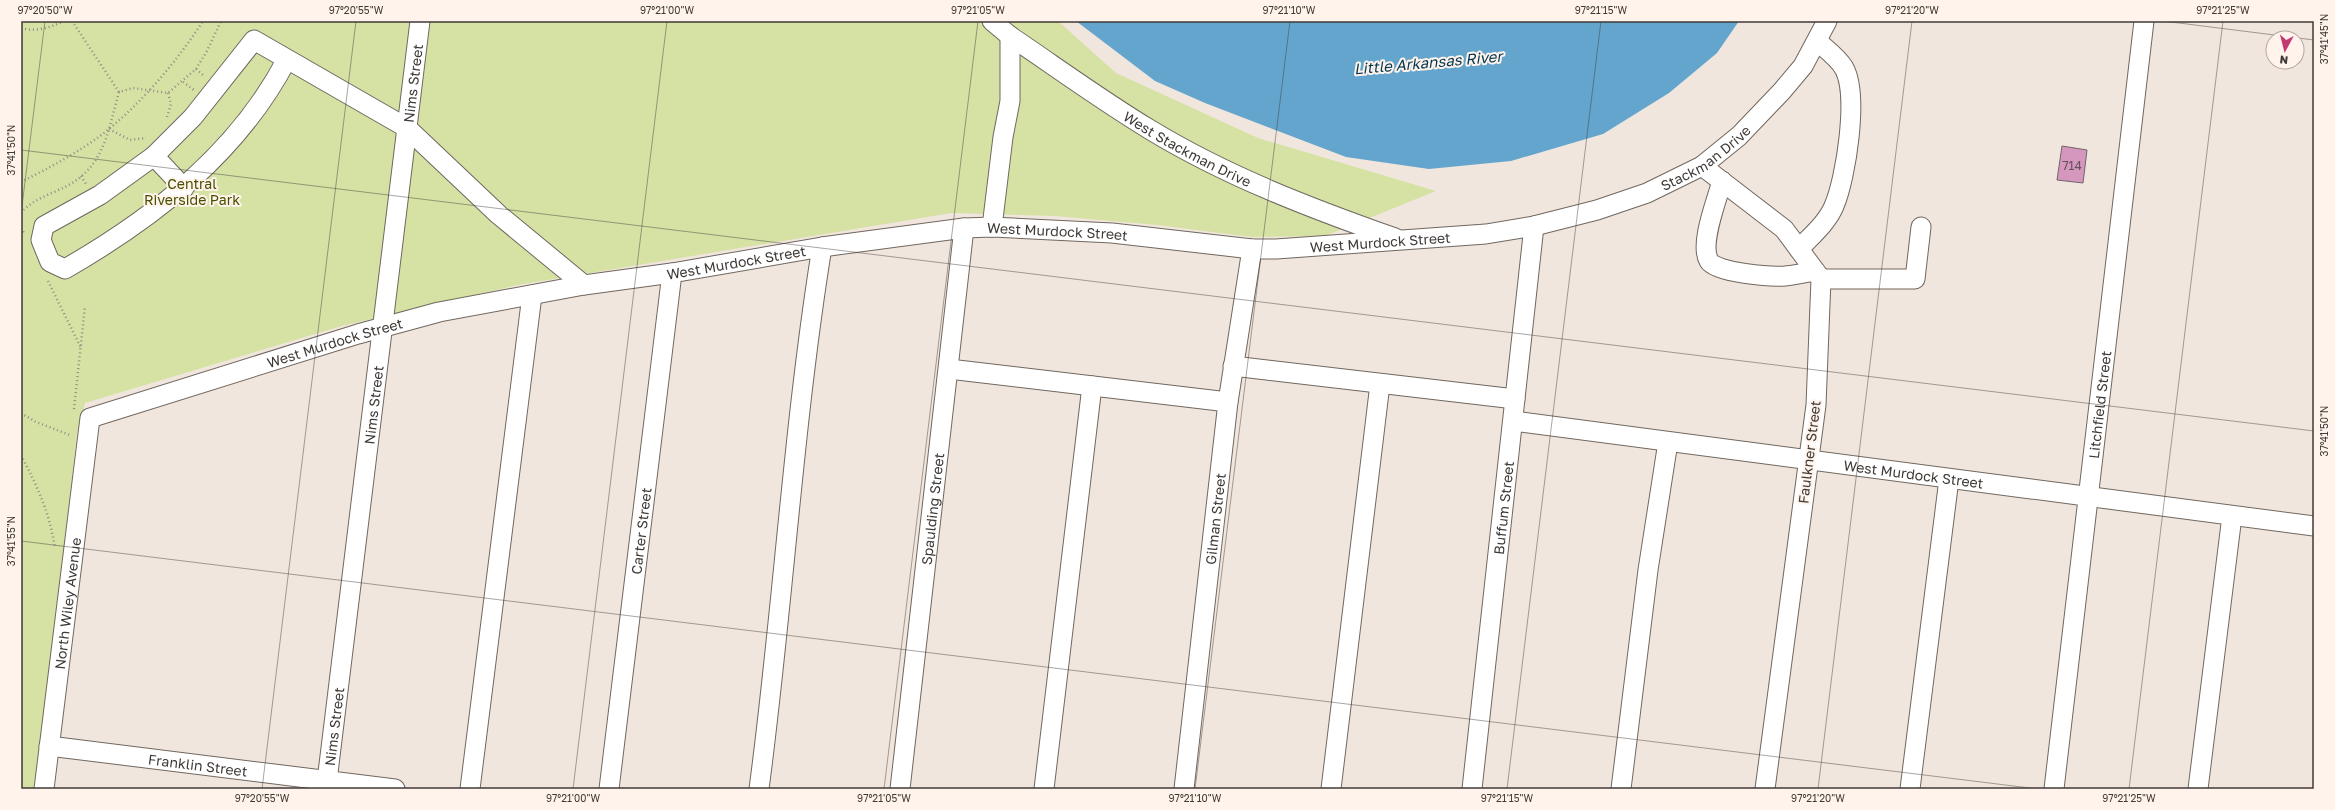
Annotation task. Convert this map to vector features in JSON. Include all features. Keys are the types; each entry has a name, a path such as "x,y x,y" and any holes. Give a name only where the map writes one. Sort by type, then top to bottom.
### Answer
{"street":[{"name":"Nims Street","path":"327,785 420,21"},
{"name":"West Stackman Drive","path":"992,21 1010,36 1149,129 1223,169 1307,207 1402,240"},
{"name":"Stackman Drive","path":"1534,226 1597,210 1647,193 1702,166 1739,136 1782,92 1803,66 1818,42 1827,21"},
{"name":"Litchfield Street","path":"2054,789 2144,21"},
{"path":"992,227 1003,137 1010,102 1010,36"},
{"path":"287,59 277,79 229,142 207,167 184,188 119,237 65,269 50,262 41,240 44,226 100,195 154,156 193,117 254,40 407,128 498,215 584,285"},
{"path":"1799,249 1834,208 1843,173 1851,117 1850,88 1844,68 1818,42"},
{"path":"154,156 184,188"},
{"path":"1702,166 1784,229 1818,275"},
{"path":"1722,181 1706,246 1709,261 1714,266 1747,274 1915,279 1921,227"},
{"name":"West Murdock Street","path":"90,418 384,326 439,312 584,285 672,273 822,247 964,228 992,227 1112,233 1252,249 1330,247 1486,234 1534,226"},
{"name":"Buffum Street","path":"1472,789 1534,226"},
{"name":"Spaulding Street","path":"900,789 964,228"},
{"path":"759,789 784,583 804,378 822,247"},
{"name":"Gilman Street","path":"1184,789 1228,402 1252,249"},
{"name":"Carter Street","path":"609,789 672,273"},
{"name":"Faulkner Street","path":"1765,789 1816,405 1818,275"},
{"path":"470,789 532,295"},
{"path":"1233,366 1515,399"},
{"path":"949,369 1228,402"},
{"path":"1331,789 1380,384"},
{"path":"1044,789 1092,386"},
{"name":"North Wiley Avenue","path":"44,789 90,418"},
{"name":"West Murdock Street","path":"1513,421 2314,526"},
{"path":"1621,789 1648,570 1668,442"},
{"path":"1910,789 1949,478"},
{"path":"2198,789 2232,516"},
{"name":"Franklin Street","path":"49,746 327,785 395,789"}],"path":[{"path":"21,28 30,31 48,29 64,21"},
{"path":"21,213 28,206 70,185 86,172 102,151 119,92 72,21"},
{"path":"21,182 54,165 109,129 151,89 181,53 203,21"},
{"path":"168,93 196,69 207,51 221,21"},
{"path":"119,92 133,88 151,89 168,93"},
{"path":"165,122 171,104 168,93"},
{"path":"109,129 130,140 146,138 152,134"},
{"path":"21,228 25,235"},
{"path":"46,277 82,348"},
{"path":"21,413 36,422 70,435"},
{"path":"21,456 37,487 51,521 56,556"}],"green space":[{"name":"Central Riverside Park","path":"21,21 1058,21 1116,73 1258,138 1436,191 1325,236 1251,237 1157,225 1055,216 951,213 518,285 342,326 85,403 77,434 36,789 21,789"}],"water":[{"name":"Little Arkansas River","path":"1076,21 1739,21 1717,53 1669,93 1603,134 1511,161 1429,169 1346,157 1205,103 1155,81"}],"building":[{"path":"2062,146 2087,150 2083,183 2057,180"}]}
